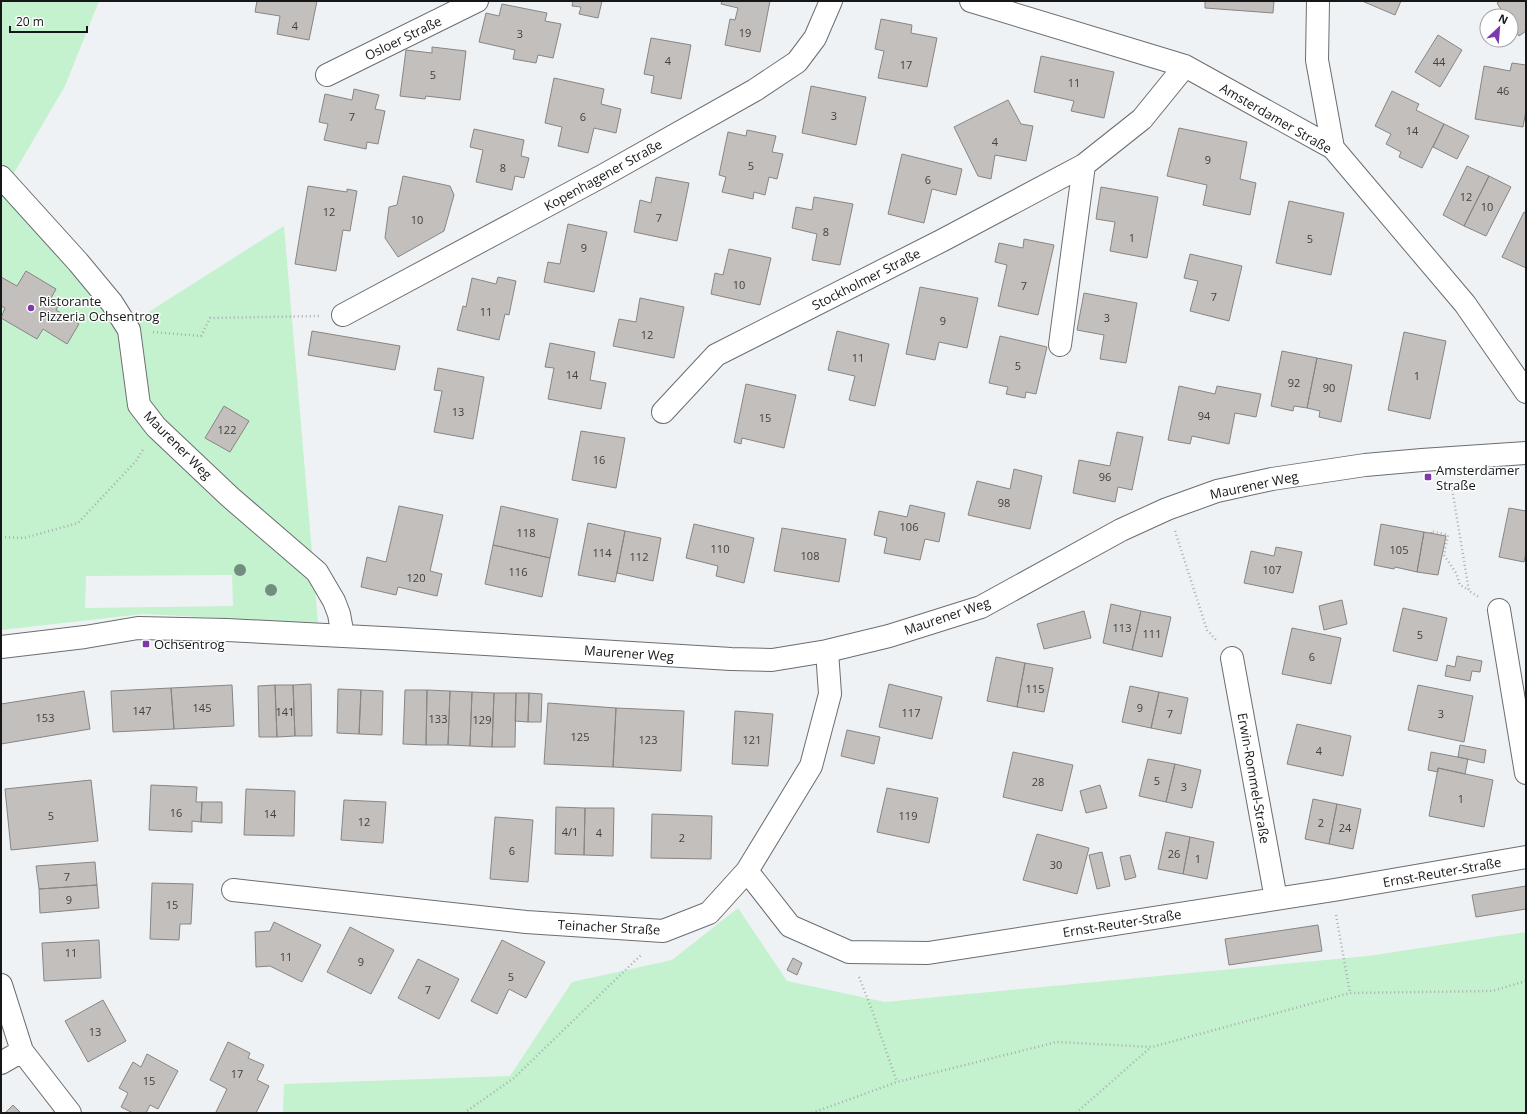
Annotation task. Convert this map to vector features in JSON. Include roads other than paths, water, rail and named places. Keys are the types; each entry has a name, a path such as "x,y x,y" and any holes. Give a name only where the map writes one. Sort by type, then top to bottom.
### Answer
{"street":[{"name":"Osloer Straße","path":"328,75 477,1"},
{"name":"Kopenhagener Straße","path":"343,315 604,174 755,90 797,62 815,38 832,1"},
{"name":"Amsterdamer Straße","path":"971,1 1185,66 1333,148 1465,304 1526,392"},
{"path":"1318,1 1318,60 1333,148"},
{"name":"Stockholmer Straße","path":"663,412 716,355 943,240 1084,165 1142,119 1185,66"},
{"path":"1060,345 1084,165"},
{"name":"Maurener Weg","path":"1,177 78,262 107,297 129,330 139,405 156,427 230,497 317,572 334,601 339,614 343,636"},
{"name":"Maurener Weg","path":"1,647 85,637 138,628 228,630 731,659 772,660 827,651 889,636 982,607 1121,530 1167,509 1217,491 1272,479 1365,465 1526,453"},
{"path":"1499,610 1526,773"},
{"name":"Teinacher Straße","path":"233,890 526,922 663,931 709,913 747,871 811,766 830,694 827,651"},
{"name":"Erwin-Rommel-Straße","path":"1232,658 1276,898"},
{"name":"Ernst-Reuter-Straße","path":"747,871 790,926 849,952 928,953 1334,890 1526,857"},
{"path":"1,985 22,1051 70,1113"},
{"path":"1,1063 22,1051"}],"place":[{"name":"Ristorante Pizzeria Ochsentrog","path":"31,308"},
{"name":"Amsterdamer Straße","path":"1428,477"},
{"name":"Ochsentrog","path":"146,644"}]}
